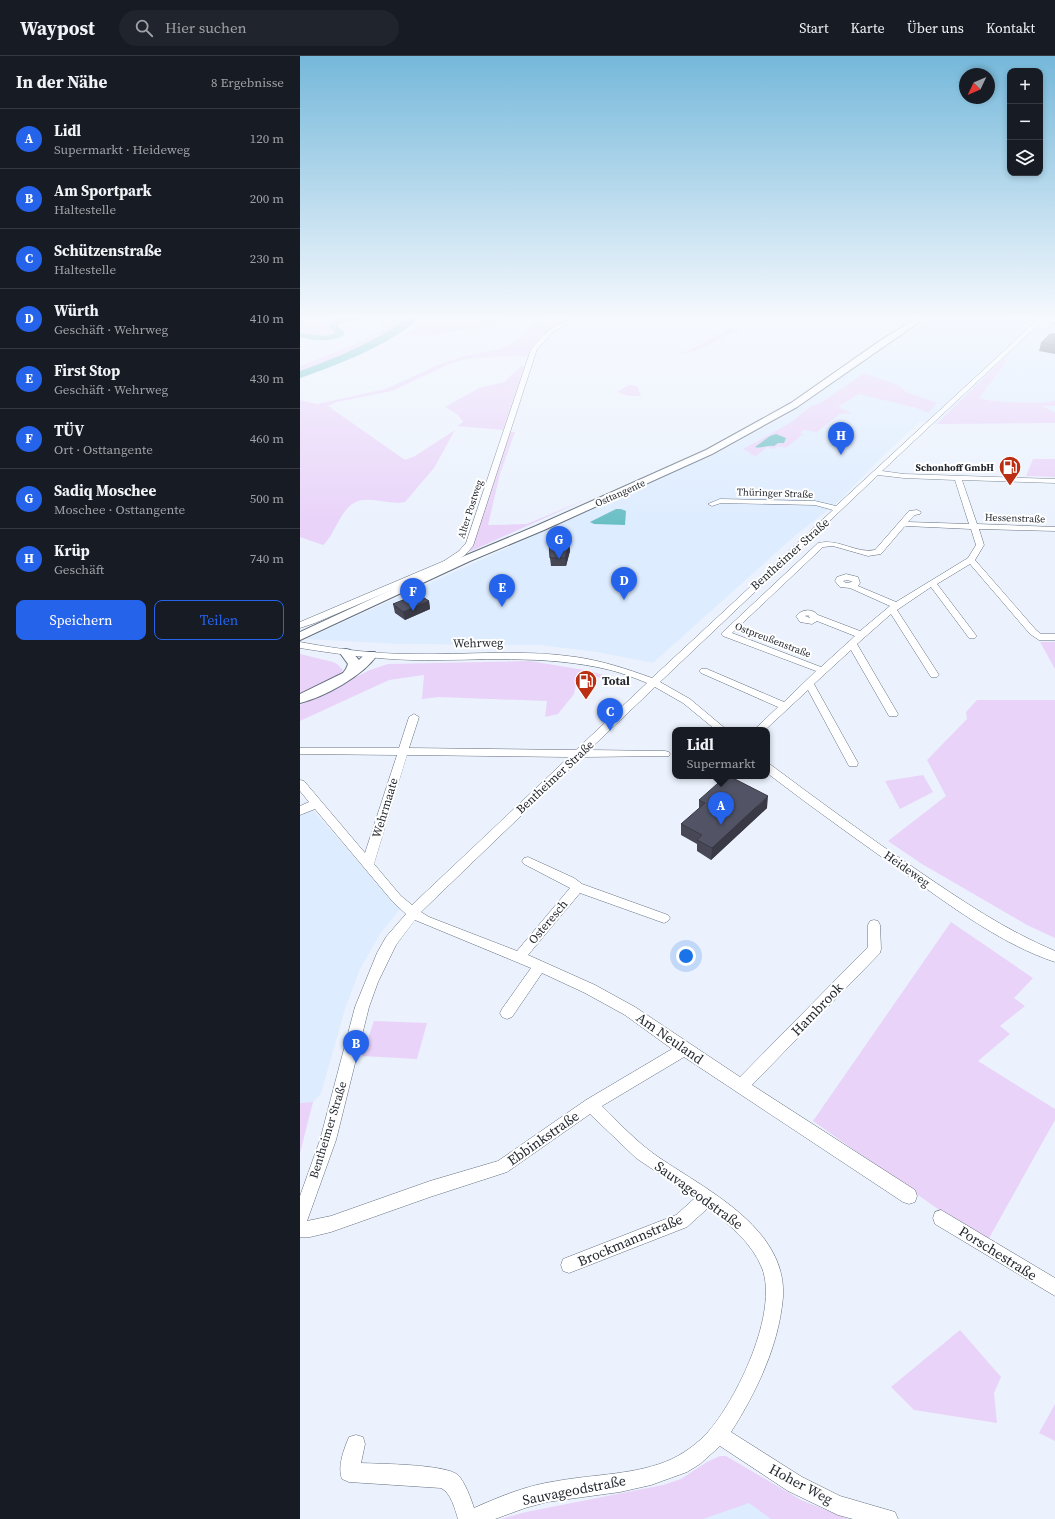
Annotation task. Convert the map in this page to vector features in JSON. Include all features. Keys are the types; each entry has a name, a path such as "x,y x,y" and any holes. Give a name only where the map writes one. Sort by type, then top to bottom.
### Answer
{"main road":[{"name":"Osttangente","path":"300,636 466,559 547,525 709,452 794,405 821,386"},
{"path":"346,652 352,658 354,668 347,677"},
{"path":"300,699 347,677 357,670 371,655"}],"street":[{"name":"Alter Postweg","path":"300,625 447,563 467,548 470,544 522,386"},
{"name":"Bentheimer Straße","path":"300,1218 328,1140 362,1006 382,957 391,941 413,913 422,902 654,681 969,386"},
{"path":"877,473 904,476 1055,482"},
{"path":"762,727 821,670 861,635 895,608 932,583 971,560 980,545 958,478"},
{"name":"Thüringer Straße","path":"712,504 720,501 814,503 838,509"},
{"path":"900,525 912,512 917,512"},
{"path":"900,525 974,526"},
{"name":"Ostpreußenstraße","path":"821,670 726,634 821,545 833,544 868,554 873,554 878,552 900,525"},
{"name":"Hessenstraße","path":"974,526 1055,529"},
{"path":"971,560 1033,632 1039,637 1055,637"},
{"path":"932,583 972,636"},
{"path":"852,586 895,608 934,675"},
{"path":"815,617 861,635"},
{"path":"852,644 893,714"},
{"name":"Wehrweg","path":"300,645 371,655 412,657 530,656 557,658 583,661 612,667 654,681"},
{"path":"704,671 785,706"},
{"path":"654,681 680,696 718,727"},
{"path":"809,683 853,763"},
{"name":"Wehrmaate","path":"368,864 414,717"},
{"path":"300,751 665,754"},
{"name":"Heideweg","path":"770,770 864,840 963,909 997,930 1055,957"},
{"path":"300,784 397,899 413,913"},
{"path":"300,811 317,804"},
{"path":"528,861 570,881 578,887 664,918"},
{"name":"Osteresch","path":"518,957 578,887"},
{"name":"Am Neuland","path":"413,913 425,920 518,957 590,989 630,1011 684,1049 909,1196"},
{"name":"Hambrook","path":"742,1086 875,949 874,926"},
{"path":"507,1013 539,967"},
{"name":"Ebbinkstraße","path":"300,1229 310,1229 331,1224 430,1189 502,1167 591,1105 684,1049"},
{"name":"Sauvageodstraße","path":"473,1519 514,1501 549,1492 650,1476 681,1465 701,1452 720,1435 759,1363 767,1337 773,1309 775,1288 767,1258 760,1245 743,1226 708,1198 636,1149 591,1105"},
{"name":"Brockmannstraße","path":"569,1265 681,1221 708,1198"},
{"name":"Porschestraße","path":"941,1218 1055,1288"},
{"name":"Hoher Weg","path":"720,1435 795,1484 838,1505 888,1519"},
{"path":"356,1444 350,1472 442,1478 451,1482 461,1498 468,1519"}],"shaded area":[{"path":"392,386 402,386 392,391 337,402 328,406 405,460 415,456 455,430 434,468 405,502 394,503 364,500 352,504 342,515 331,535 323,545 300,537 300,400 317,404 386,389"},
{"path":"486,386 518,386 503,430 457,426 463,422 458,415 445,407 479,388"},
{"path":"627,386 637,386 641,396 629,396 617,392"},
{"path":"829,386 1055,386 1055,423 937,424 920,421 837,503 797,534 653,663 597,652 540,645 399,644 306,639 717,453 782,418"},
{"path":"845,386 899,386 906,392 937,403 928,413 917,408 859,394 838,407 852,413 840,414 817,432 803,430 800,433 803,434 786,448 778,446 774,449 767,447 756,456 749,454 751,453 743,449 790,423 811,406 821,403"},
{"path":"975,386 988,386 979,398 985,400 1016,402 1055,401 1055,406 1042,406 1055,413 1055,423 937,424"},
{"path":"510,432 515,432 500,474 488,525 527,524 589,498 469,552 474,542"},
{"path":"1033,459 1055,459 1055,477 1026,476"},
{"path":"1040,642 1055,642 1055,669"},
{"path":"300,654 333,662 343,670 337,677 300,693"},
{"path":"530,661 590,671 610,677 610,679 578,674 574,694 558,714 545,717 547,701 439,697 422,699 424,675 389,680 300,721 300,705 370,670 388,664"},
{"path":"977,700 1055,700 1055,938 1027,925 922,864 888,841 946,796 927,760 967,719 966,712"},
{"path":"923,775 933,792 900,809 885,781"},
{"path":"305,801 400,909 380,934 360,969 345,1009 321,1093 313,1102 300,1103 300,807"},
{"path":"951,922 1033,978 1014,998 1025,1006 1000,1026 1010,1034 978,1061 1055,1109 1055,1120 988,1240 945,1214 813,1121"},
{"path":"374,1021 427,1023 417,1059 362,1056"},
{"path":"313,1102 300,1153 300,1103"},
{"path":"960,1330 1001,1377 994,1393 997,1423 914,1410 891,1387"},
{"path":"1055,1404 1055,1441 1039,1433"},
{"path":"720,1456 726,1456 801,1500 848,1519 771,1519 749,1503 703,1519 501,1519 526,1512 663,1485 681,1479 707,1462"},
{"path":"732,1482 807,1519 622,1519"}],"water":[{"path":"776,434 786,438 784,443 778,443 774,446 759,448 755,447 770,436"},
{"path":"616,509 626,511 625,525 594,524 590,522"}],"building":[{"path":"549,542 569,543 565,558 550,558"},
{"path":"418,594 429,601 403,612 393,604"},
{"path":"723,779 735,779 768,796 712,848 697,840 702,835 681,824 705,803 699,800"}],"place":[{"name":"Krüp","path":"841,455"},
{"name":"Schonhoff GmbH","path":"1010,486"},
{"name":"Sadiq Moschee","path":"559,559"},
{"name":"Würth","path":"624,600"},
{"name":"First Stop","path":"502,607"},
{"name":"TÜV","path":"413,611"},
{"name":"Total","path":"586,700"},
{"name":"Schützenstraße","path":"610,731"},
{"name":"Lidl","path":"721,825"},
{"name":"Am Sportpark","path":"356,1063"}]}
